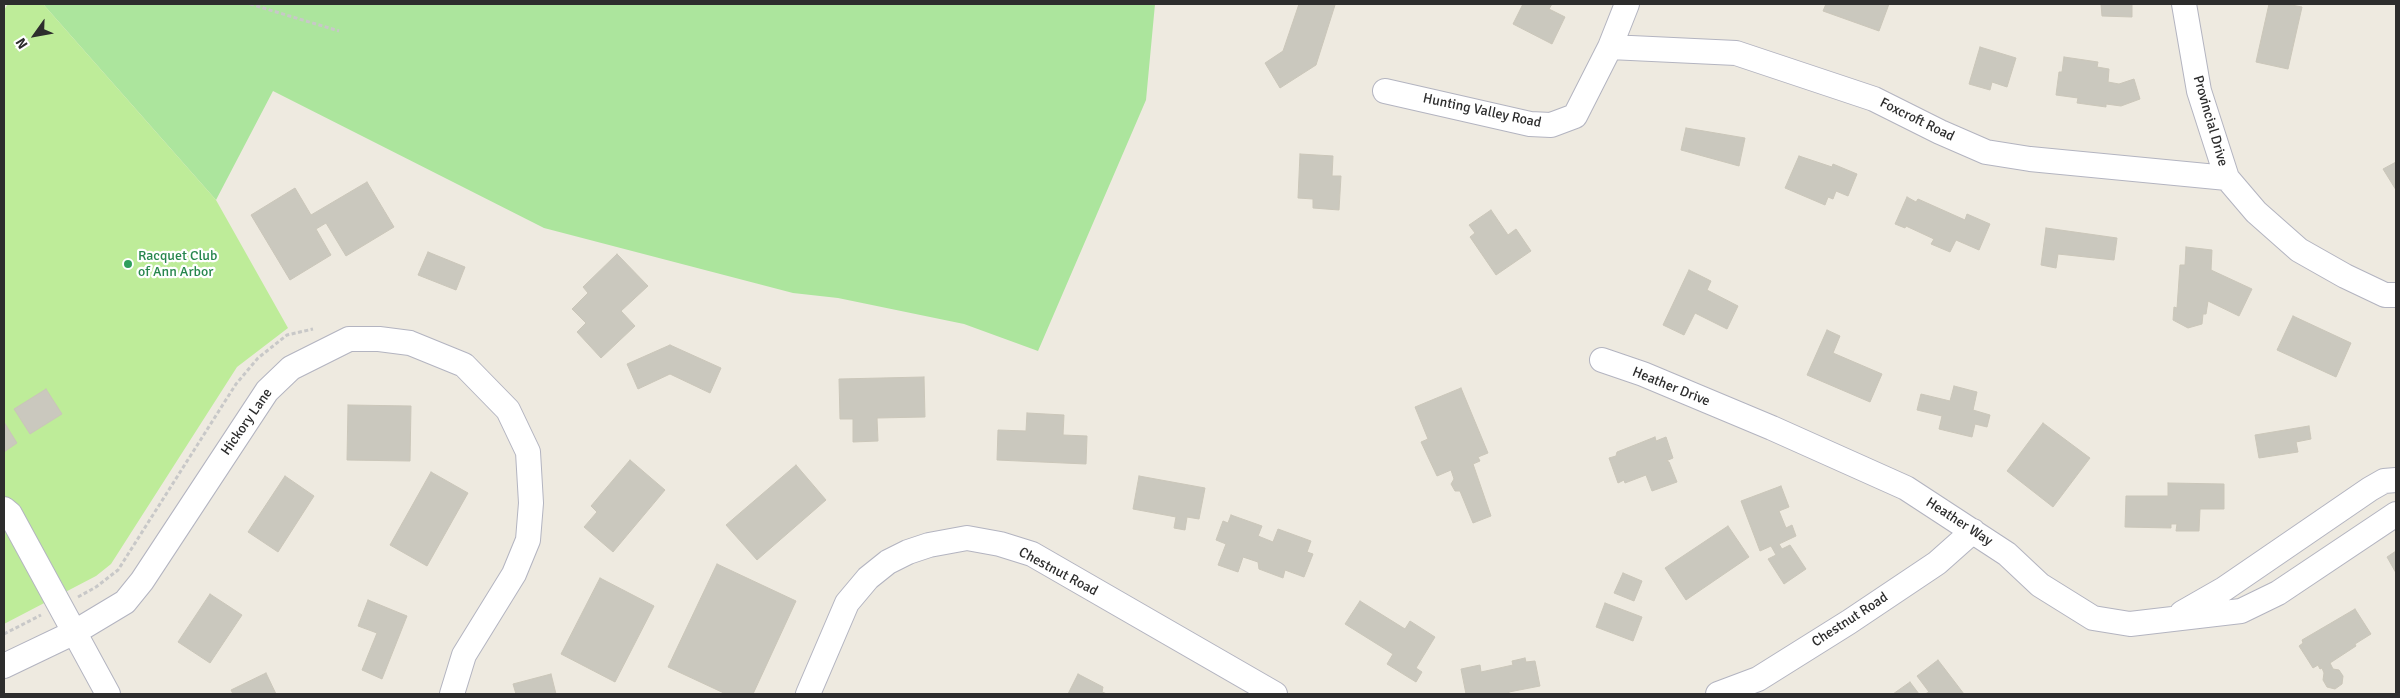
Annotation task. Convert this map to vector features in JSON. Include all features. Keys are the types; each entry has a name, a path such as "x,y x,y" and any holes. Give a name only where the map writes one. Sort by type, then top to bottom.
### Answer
{"street":[{"name":"Hunting Valley Road","path":"1385,91 1530,124 1551,125 1575,116 1610,47 1627,4"},
{"name":"Provincial Drive","path":"2184,4 2199,91 2227,178 2256,212 2299,250 2345,276 2385,295 2396,295"},
{"name":"Foxcroft Road","path":"1610,47 1736,53 1874,99 1940,132 1986,152 2030,159 2227,178"},
{"name":"Hickory Lane","path":"4,666 75,632 125,602 267,391 291,368 349,339 379,339 410,343 464,365 508,410 528,452 531,503 528,540 514,574 464,656 452,694"},
{"name":"Heather Drive","path":"1602,360 1643,374 1740,415"},
{"name":"Heather Way","path":"1740,415 1906,488 2007,554 2040,585 2093,618 2130,624 2241,611 2278,593 2396,514"},
{"name":"Heather Way","path":"2171,618 2224,590 2370,489 2384,481 2396,480"},
{"path":"6,514 75,632 108,694"},
{"name":"Chestnut Road","path":"1718,694 1758,679 1849,622 1937,563 1973,531"},
{"name":"Chestnut Road","path":"808,694 847,603 868,578 888,562 908,552 929,545 967,538 1000,544 1032,554 1276,694"}],"path":[{"path":"250,4 339,31"},
{"path":"74,599 96,587 118,570 236,384 258,358 287,336 313,329"},
{"path":"4,634 45,613"}],"green space":[{"name":"Racquet Club of Ann Arbor","path":"8,4 43,4 216,200 288,328 237,367 111,564 96,576 4,624 4,10"},
{"path":"43,4 1155,4 1146,100 1038,351 964,324 838,298 793,293 544,228 273,91 216,200"}],"building":[{"path":"1299,4 1335,5 1316,65 1280,88 1265,63 1283,51"},
{"path":"1523,4 1552,4 1549,9 1565,17 1552,44 1513,24"},
{"path":"1826,4 1889,4 1879,31 1823,11"},
{"path":"2101,4 2132,4 2132,17 2102,16"},
{"path":"2269,4 2286,4 2302,7 2288,69 2256,62"},
{"path":"1980,47 2016,58 2007,87 1992,82 1990,90 1969,84"},
{"path":"2064,57 2098,62 2097,67 2109,69 2108,82 2119,84 2134,79 2140,99 2121,106 2106,104 2106,107 2077,103 2078,98 2056,95 2059,72 2062,72"},
{"path":"1686,128 1745,138 1739,166 1681,150"},
{"path":"1300,154 1333,156 1332,176 1341,176 1339,210 1313,208 1313,199 1298,198"},
{"path":"1799,156 1832,167 1833,164 1857,174 1848,196 1836,191 1833,199 1828,197 1825,205 1785,188"},
{"path":"2396,162 2396,190 2383,169"},
{"path":"367,182 394,227 346,256 326,223 316,229 331,255 290,280 251,215 295,188 311,215"},
{"path":"1907,197 1916,202 1918,199 1965,220 1967,214 1990,224 1979,250 1956,240 1950,252 1931,244 1934,239 1906,226 1905,228 1895,224"},
{"path":"1491,210 1508,235 1516,229 1531,251 1496,275 1470,237 1475,233 1469,225"},
{"path":"2046,228 2117,238 2114,260 2058,254 2056,268 2041,265"},
{"path":"2186,247 2212,250 2211,270 2252,289 2239,316 2208,301 2206,314 2203,314 2202,324 2188,328 2173,320 2174,307 2177,308 2180,265 2185,265"},
{"path":"428,252 465,267 456,290 418,275"},
{"path":"617,254 648,286 621,311 635,326 601,358 577,332 586,323 572,309 588,293 583,287"},
{"path":"1689,270 1711,281 1707,290 1738,306 1727,329 1695,313 1684,335 1663,325"},
{"path":"2293,316 2351,343 2336,377 2277,350"},
{"path":"1827,330 1840,336 1833,353 1882,374 1870,402 1807,375"},
{"path":"670,345 721,368 710,393 670,374 638,389 627,364"},
{"path":"924,377 925,417 877,418 878,441 853,442 853,419 840,419 839,379"},
{"path":"1954,386 1977,392 1973,410 1990,415 1987,427 1975,424 1972,437 1939,429 1942,416 1917,410 1921,394 1950,401"},
{"path":"1461,388 1488,453 1478,457 1480,461 1473,464 1491,516 1473,523 1460,491 1455,491 1451,484 1454,479 1451,470 1437,476 1421,442 1428,439 1415,407"},
{"path":"46,389 62,414 30,434 14,409"},
{"path":"348,405 411,406 410,461 347,460"},
{"path":"1027,413 1064,415 1063,435 1087,436 1086,464 997,460 998,430 1026,431"},
{"path":"4,422 17,443 4,452"},
{"path":"2043,423 2090,458 2053,507 2007,471"},
{"path":"2309,426 2311,439 2296,442 2298,452 2259,458 2255,435"},
{"path":"1655,437 1656,441 1666,437 1673,458 1666,461 1669,462 1677,482 1652,491 1646,475 1625,483 1624,480 1618,483 1609,458 1616,456 1617,452"},
{"path":"630,460 665,490 613,552 584,527 597,512 591,506"},
{"path":"796,465 826,500 757,560 726,525"},
{"path":"431,472 468,493 427,566 390,545"},
{"path":"285,476 314,496 278,552 248,532"},
{"path":"1139,476 1205,488 1199,519 1187,517 1185,530 1174,528 1176,517 1133,509"},
{"path":"2168,483 2224,484 2224,509 2200,509 2199,531 2176,531 2177,524 2171,524 2171,528 2125,527 2126,496 2168,496"},
{"path":"1781,486 1789,507 1779,511 1786,528 1792,525 1796,536 1779,544 1782,549 1790,545 1806,569 1784,584 1768,559 1776,555 1771,546 1760,551 1741,501"},
{"path":"1231,515 1262,526 1258,536 1273,542 1278,529 1311,541 1307,552 1313,554 1304,577 1285,570 1283,578 1259,569 1258,562 1243,557 1238,572 1218,565 1226,544 1216,540 1223,521 1228,523"},
{"path":"1728,526 1749,557 1686,600 1665,568"},
{"path":"2396,551 2396,573 2387,557"},
{"path":"717,564 796,601 753,694 726,694 668,667"},
{"path":"1623,573 1642,581 1634,601 1614,593"},
{"path":"600,578 654,606 615,682 561,654"},
{"path":"210,594 242,615 210,663 178,642"},
{"path":"368,600 407,616 382,679 362,670 377,633 358,626"},
{"path":"1360,601 1405,629 1410,621 1435,637 1416,668 1422,672 1416,682 1387,664 1393,654 1345,624"},
{"path":"1605,603 1642,617 1633,641 1596,627"},
{"path":"2355,609 2371,634 2330,663 2333,669 2339,670 2343,676 2342,684 2335,689 2327,687 2323,680 2324,673 2322,668 2320,669 2318,665 2313,668 2299,646 2303,643 2302,640"},
{"path":"1525,658 1526,662 1535,661 1540,686 1509,692 1509,694 1466,694 1461,669 1480,665 1481,672 1513,665 1512,661"},
{"path":"1938,660 1964,694 1925,694 1929,692 1917,676"},
{"path":"266,673 276,694 233,694 231,690"},
{"path":"551,674 556,694 516,694 513,684"},
{"path":"1078,674 1103,687 1102,692 1107,694 1068,694"},
{"path":"1910,682 1919,694 1893,694"}],"place":[{"name":"Racquet Club of Ann Arbor","path":"128,264"}]}
